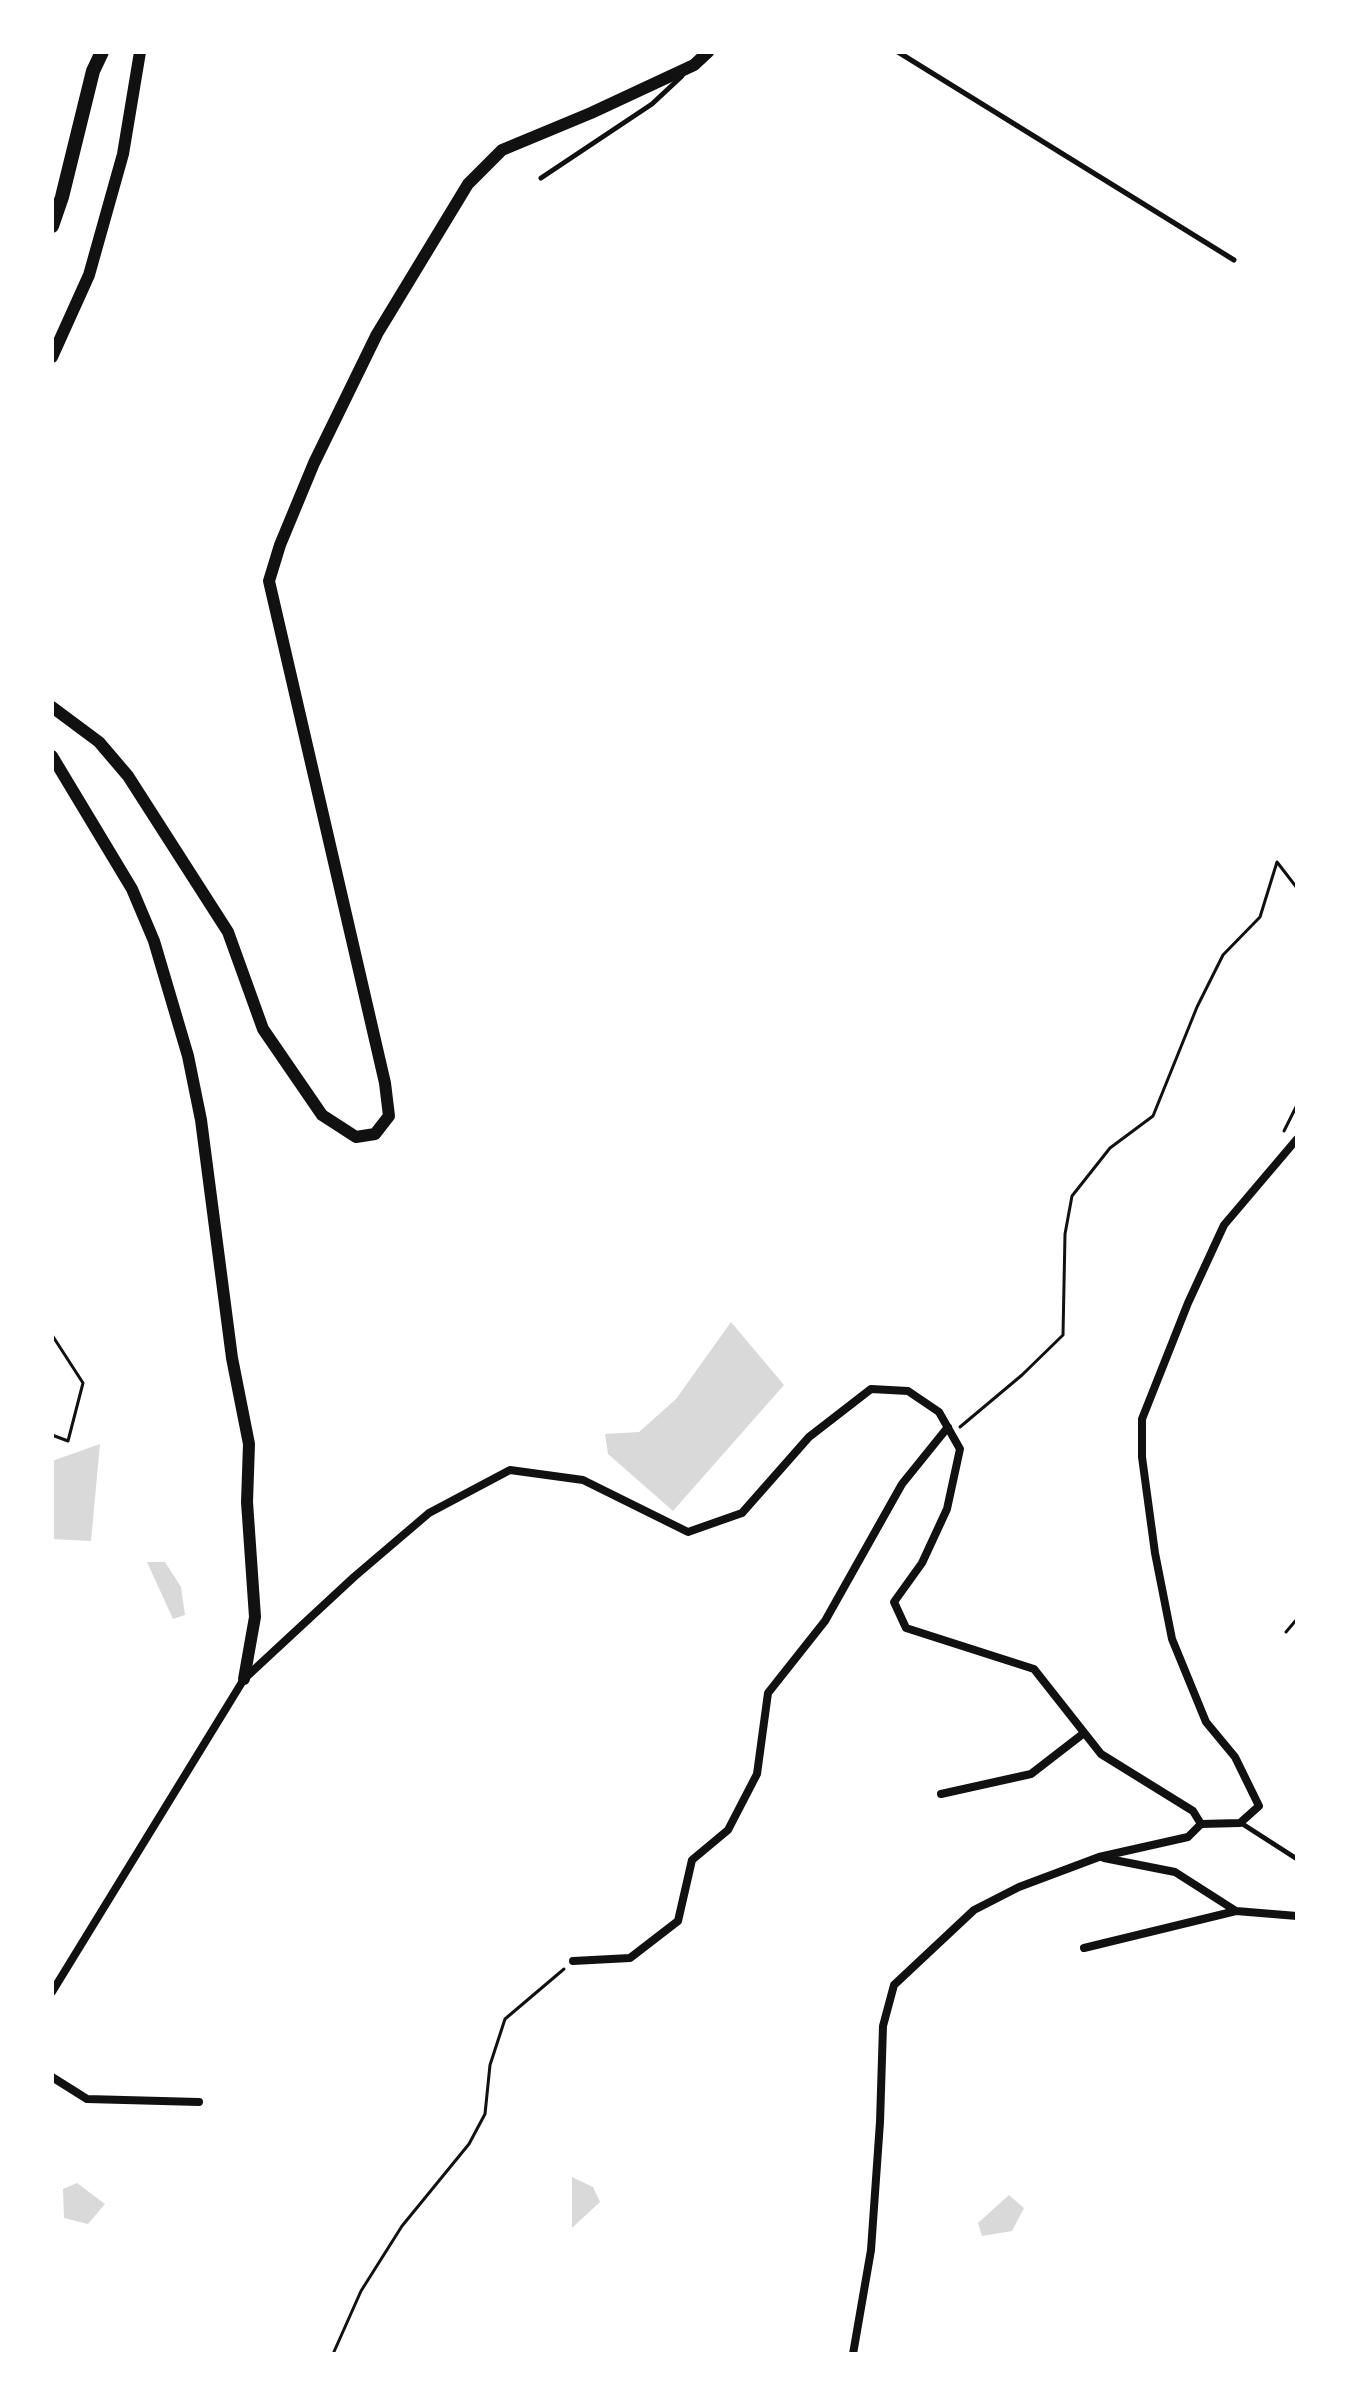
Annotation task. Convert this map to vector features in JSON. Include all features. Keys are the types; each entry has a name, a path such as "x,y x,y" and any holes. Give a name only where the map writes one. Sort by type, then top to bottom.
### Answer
{"main road":[{"path":"52,226 93,71 102,52"}],"street":[{"path":"52,357 89,275 123,154 140,52"},
{"path":"52,707 99,742 128,776 228,932 263,1029 322,1115 356,1137 375,1134 389,1116 385,1083 269,581 280,545 314,463 377,334 468,184 502,150 694,65 708,52"},
{"path":"52,756 132,889 154,941 188,1056 199,1107 232,1358 249,1444 247,1502 255,1617 244,1679"},
{"path":"853,2354 871,2250 883,2026 894,1985 974,1910 1019,1887 1099,1857 1188,1837 1201,1824 1240,1823 1259,1806 1235,1757 1206,1722 1172,1639 1155,1553 1142,1457 1142,1419 1188,1303 1224,1225 1295,1141"},
{"path":"52,1992 244,1679 354,1577 429,1513 510,1470 583,1480 688,1532 742,1513 809,1437 871,1389 908,1391 939,1412 960,1449 947,1509 922,1563 894,1602 906,1628 1034,1669 1101,1754 1193,1811 1201,1824"},
{"path":"573,1961 630,1958 678,1921 692,1860 728,1830 757,1774 768,1693 825,1621 902,1484 950,1431"},
{"path":"941,1794 1031,1774 1084,1733"},
{"path":"1099,1857 1175,1872 1236,1911"},
{"path":"1084,1948 1236,1911 1297,1916"},
{"path":"52,2077 87,2099 199,2102"}],"lane":[{"path":"898,52 1234,260"},
{"path":"541,178 652,104 694,65"},
{"path":"1240,1823 1297,1859"}],"path":[{"path":"950,1431 1046,1354 1063,1335 1065,1234 1072,1196 1110,1148 1153,1116 1197,1007 1223,955 1260,917 1277,862 1297,888"},
{"path":"1295,1141 1283,1133 1297,1105"},
{"path":"52,1335 83,1383 68,1441 52,1435"},
{"path":"1286,1632 1297,1619"},
{"path":"333,2354 361,2291 377,2265 402,2226 469,2144 485,2114 490,2065 505,2019 573,1961"}],"shaded area":[{"path":"731,1322 784,1385 673,1511 608,1454 605,1434 639,1432 676,1399"},
{"path":"100,1444 91,1541 52,1539 52,1461"},
{"path":"147,1562 165,1562 181,1587 185,1615 173,1619"},
{"path":"572,2177 593,2187 600,2202 572,2228"},
{"path":"77,2183 105,2204 88,2224 64,2218 63,2189"},
{"path":"1009,2195 1024,2208 1012,2231 982,2236 978,2223"}]}
